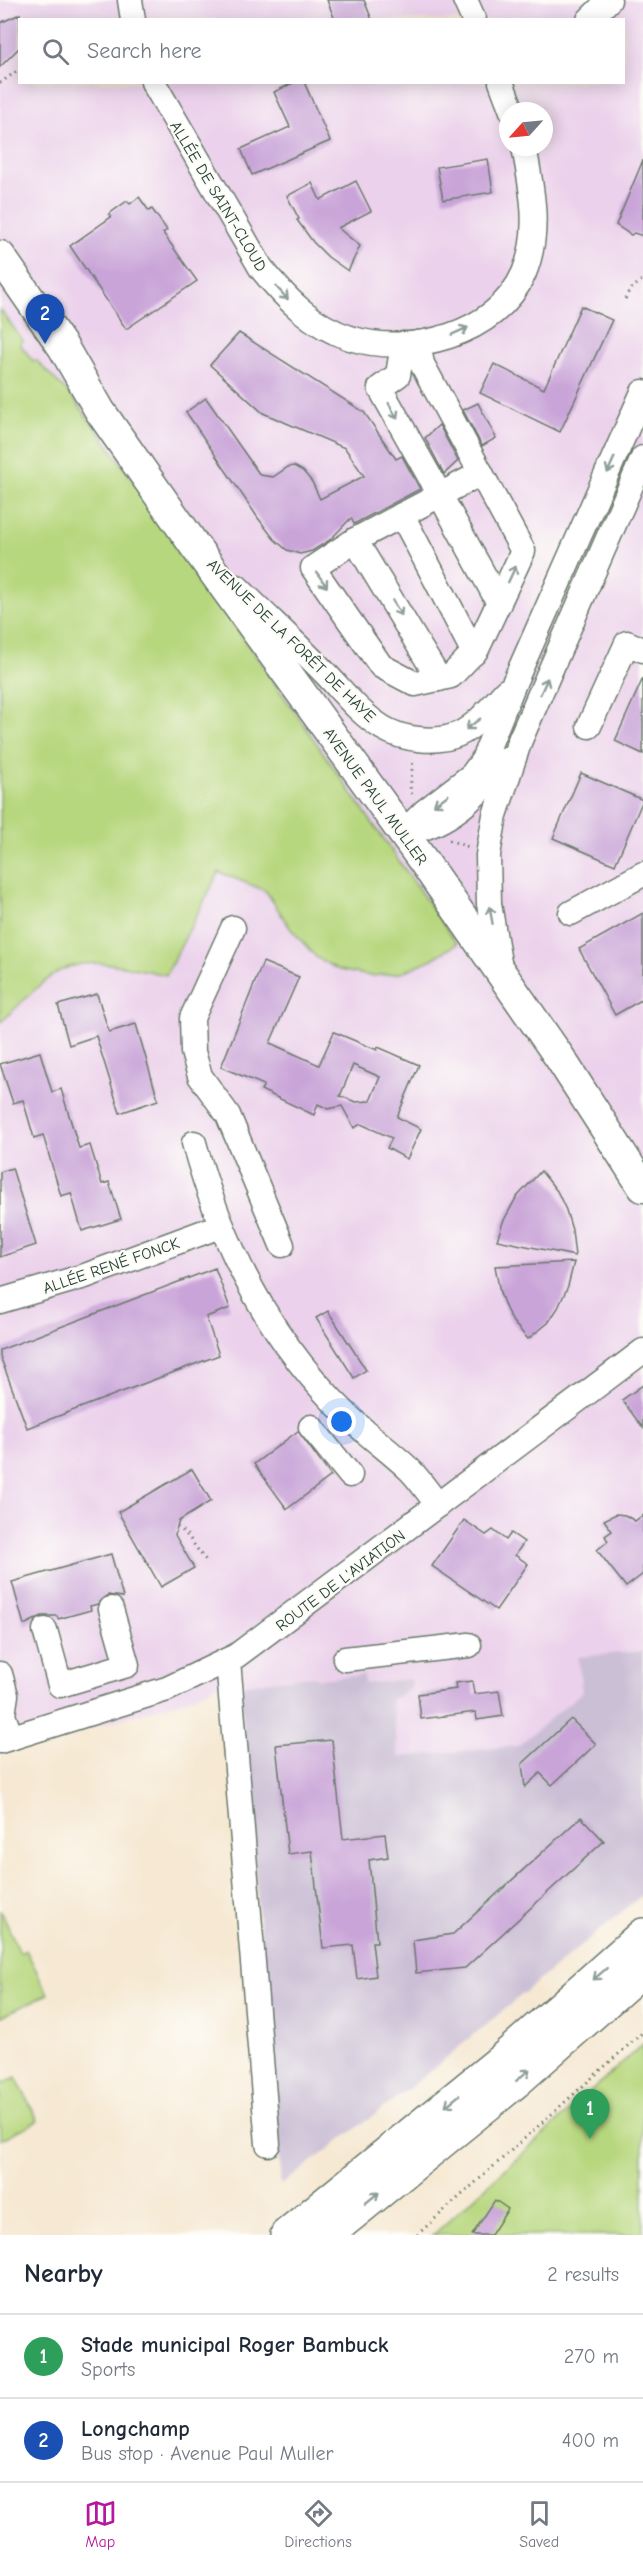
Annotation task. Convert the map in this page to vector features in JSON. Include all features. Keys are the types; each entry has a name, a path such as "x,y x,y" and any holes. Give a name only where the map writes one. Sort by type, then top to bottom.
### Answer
{"highway":[{"path":"287,2235 501,2061 643,1935"},
{"path":"326,2235 516,2081 643,1969"}],"main road":[{"name":"AVENUE PAUL MULLER","path":"0,256 63,347 100,411"},
{"name":"AVENUE PAUL MULLER","path":"0,281 53,354 100,411 403,833 560,1058 643,1187"}],"street":[{"path":"130,0 133,18"},
{"path":"465,0 473,18"},
{"path":"591,18 609,0"},
{"name":"ALLÉE DE SAINT-CLOUD","path":"154,84 261,268 290,301 311,318 350,338 374,343 414,350 489,316 517,287 529,256 535,227 526,156"},
{"path":"502,84 509,102"},
{"path":"481,473 440,495 355,540 313,567 381,666 415,684 451,676 474,653 498,603 523,550 414,350 398,375 380,388 440,495 498,603"},
{"name":"AVENUE DE LA FORÊT DE HAYE","path":"403,833 424,812 472,775 483,760 514,683 633,442 643,392"},
{"path":"501,973 489,904 488,855 495,815 520,740 643,458"},
{"path":"402,515 474,653"},
{"path":"355,540 439,679"},
{"name":"AVENUE DE LA FORÊT DE HAYE","path":"194,545 326,673 363,714 384,729 401,736 427,739 459,734 480,719 514,683"},
{"path":"589,726 627,643 643,650"},
{"path":"403,833 434,826 468,802 485,787 520,740"},
{"path":"571,913 643,874"},
{"path":"233,928 192,1018 193,1052 200,1076 228,1115 282,1245"},
{"path":"194,1143 220,1226 237,1262 273,1325 309,1374 347,1415 411,1471 438,1505"},
{"name":"ALLÉE RENÉ FONCK","path":"0,1301 85,1276 220,1226"},
{"name":"ROUTE DE L'AVIATION","path":"5,1740 101,1711 182,1683 228,1660 281,1624 643,1351"},
{"path":"347,1415 316,1433 350,1475"},
{"path":"45,1630 60,1685 127,1665 111,1609"},
{"path":"345,1659 468,1645"},
{"path":"228,1660 268,2145"},
{"path":"0,1674 6,1695 3,1714 5,1740"},
{"path":"91,1676 101,1711"}],"path":[{"path":"0,83 18,70"},
{"path":"625,299 629,291 643,279"},
{"path":"414,756 410,791 414,797"},
{"path":"441,837 471,848"},
{"path":"177,1527 185,1532 198,1553 208,1562"},
{"path":"417,2235 643,2032"}],"shaded area":[{"path":"0,0 643,0 643,1894 412,2086 281,2185 239,1675 188,1699 0,1755 0,1023 53,975 75,966 100,963 166,975 219,871 266,891 290,928 317,958 339,970 184,555 107,443 72,397 36,360 33,362 20,343 23,341 0,309"},
{"path":"643,1651 643,1894 412,2086 281,2185 240,1685 313,1676 320,1679 364,1675 365,1684 410,1679 412,1688 391,1700 399,1757 518,1746 582,1692 578,1657"}],"green space":[{"path":"0,309 23,341 20,344 33,361 36,360 72,397 107,443 457,944 432,959 401,973 371,976 339,970 317,958 290,928 266,891 219,872 166,975 108,964 78,965 65,969 45,981 0,1023"},
{"path":"0,1909 20,1953 26,1950 48,1994 0,2017"},
{"path":"643,2044 643,2235 433,2235"},
{"path":"16,2077 38,2121 0,2140 0,2085"}],"building":[{"path":"327,0 364,0 371,18 334,18"},
{"path":"20,14 18,49 0,67 0,23"},
{"path":"291,84 305,84 330,141 252,175 241,149 290,127 274,92"},
{"path":"488,159 493,192 443,200 437,167"},
{"path":"643,160 643,236 634,233 631,235 616,225"},
{"path":"356,181 371,211 338,228 360,246 348,271 328,257 313,242 297,220 299,219 287,196 312,183 320,200"},
{"path":"139,197 149,211 152,209 167,230 163,233 197,281 126,329 70,246 111,217 109,214 127,201 130,204"},
{"path":"581,306 612,320 560,432 480,393 494,364 544,389"},
{"path":"239,333 364,412 396,459 402,456 420,489 354,524 351,518 330,540 312,551 300,554 287,550 274,539 186,412 206,398 260,475 273,477 288,467 294,466 303,471 312,482 320,499 364,476 345,448 263,413 210,365"},
{"path":"478,403 496,438 482,446 463,410"},
{"path":"439,425 458,461 444,474 425,438"},
{"path":"643,678 643,754 615,741"},
{"path":"581,773 643,800 615,865 553,838"},
{"path":"643,913 643,999 615,1015 579,949"},
{"path":"263,962 299,977 270,1043 319,1065 334,1032 377,1050 378,1047 419,1065 397,1117 421,1129 407,1159 387,1148 392,1138 361,1124 354,1128 342,1106 328,1109 318,1104 314,1115 261,1090 264,1085 221,1067","holes":["353,1065 380,1077 370,1101 356,1102 340,1096"]},
{"path":"97,994 109,1032 136,1024 158,1100 120,1113 96,1036 69,1045 58,1005"},
{"path":"40,1052 52,1092 61,1089 79,1148 90,1145 102,1184 109,1182 121,1219 82,1231 71,1193 61,1196 43,1135 34,1138 23,1100 13,1103 0,1064"},
{"path":"12,1168 36,1245 0,1257 0,1172"},
{"path":"541,1171 557,1191 566,1210 572,1230 575,1256 497,1240 503,1222 516,1198"},
{"path":"574,1262 568,1286 558,1308 548,1323 528,1339 513,1322 506,1309 500,1293 495,1266"},
{"path":"215,1268 230,1308 206,1317 219,1355 27,1428 0,1356 0,1350"},
{"path":"328,1311 366,1370 354,1378 316,1318"},
{"path":"643,1385 643,1428 622,1400"},
{"path":"298,1431 331,1476 287,1509 254,1464"},
{"path":"192,1469 211,1501 179,1521 177,1527 175,1535 194,1568 161,1587 118,1512"},
{"path":"616,1514 625,1515 635,1521 643,1515 643,1574 626,1587 597,1550 608,1541 605,1536 612,1531 604,1520"},
{"path":"464,1520 486,1535 493,1530 506,1540 511,1533 524,1542 515,1555 528,1564 496,1610 432,1566"},
{"path":"111,1554 123,1597 108,1595 98,1604 90,1606 91,1610 58,1619 57,1616 42,1616 24,1625 12,1582"},
{"path":"472,1681 474,1694 499,1691 503,1716 477,1720 476,1712 421,1719 418,1694 456,1689 455,1683"},
{"path":"571,1719 596,1744 552,1785 540,1773 525,1787 522,1764"},
{"path":"332,1740 343,1839 385,1834 388,1857 369,1860 377,1942 372,1942 376,1976 357,1979 353,1945 323,1948 312,1851 288,1854 276,1745"},
{"path":"581,1817 604,1841 465,1968 416,1973 413,1940 453,1934"},
{"path":"495,2200 508,2209 491,2235 472,2235"}],"place":[{"name":"Longchamp","path":"45,344"},
{"name":"Stade municipal Roger Bambuck","path":"590,2139"}]}
